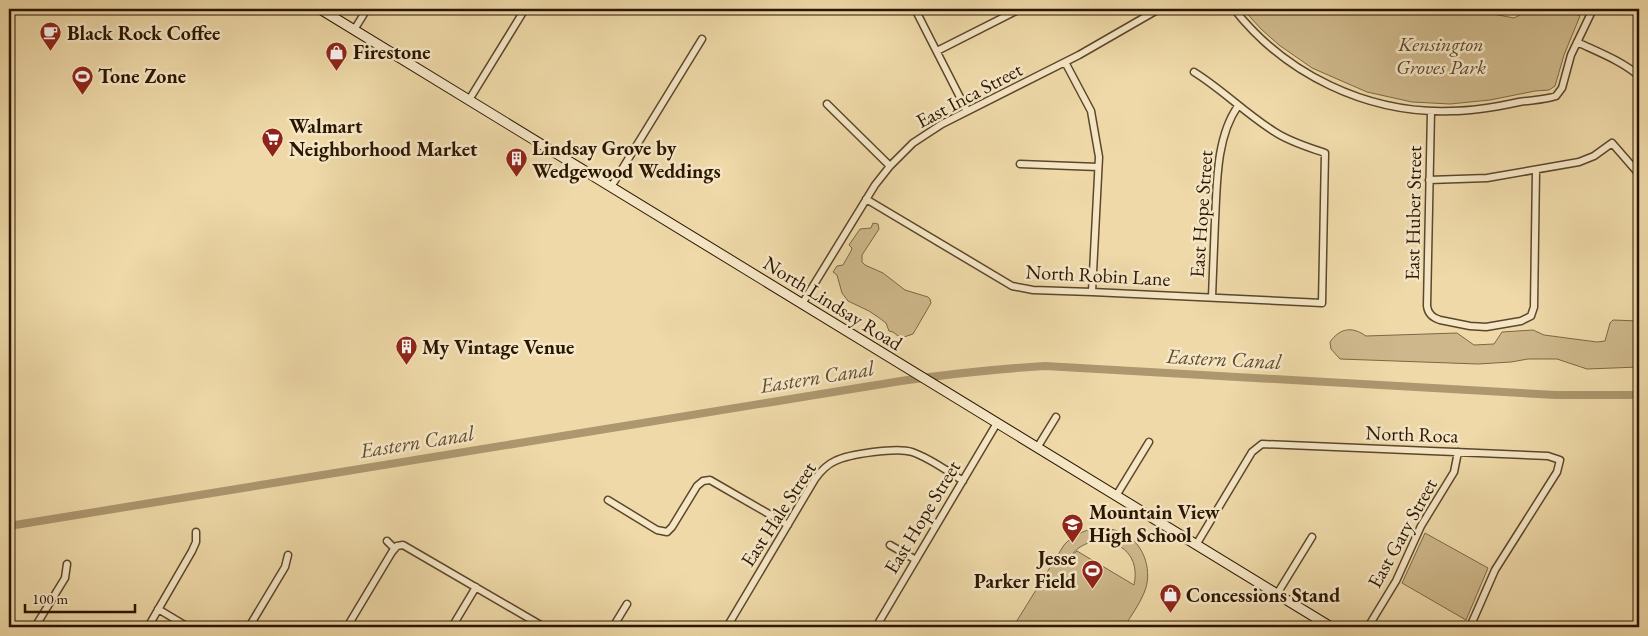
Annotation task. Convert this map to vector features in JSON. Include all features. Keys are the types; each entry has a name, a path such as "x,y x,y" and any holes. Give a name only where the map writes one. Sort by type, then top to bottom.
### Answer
{"main road":[{"name":"North Lindsay Road","path":"320,9 1331,627"}],"street":[{"path":"354,30 367,9"},
{"path":"469,100 525,9"},
{"path":"916,9 968,111"},
{"path":"937,51 1020,9"},
{"name":"East Inca Street","path":"802,304 866,199 890,166 914,143 926,134 968,111 1065,62 1159,9"},
{"path":"1234,9 1274,50 1296,66 1326,83 1349,94 1380,103 1431,111 1470,110 1556,96 1562,88 1569,62 1593,9"},
{"path":"611,187 702,39"},
{"path":"1577,42 1611,58 1639,76"},
{"path":"1065,62 1091,111 1098,157 1092,292"},
{"path":"1194,72 1211,83 1238,106"},
{"path":"827,104 890,166"},
{"name":"North Robin Lane","path":"866,199 1012,286 1033,290 1212,297 1322,304 1325,153 1276,133 1238,106"},
{"name":"East Hope Street","path":"1212,297 1217,168 1222,144 1232,115 1238,106"},
{"name":"East Huber Street","path":"1431,111 1427,306 1431,315 1440,320 1481,327 1521,321 1531,316 1534,307 1536,170"},
{"path":"1429,180 1487,178 1579,162 1594,156 1612,143 1639,174"},
{"path":"1020,164 1098,167"},
{"path":"1037,448 1056,416"},
{"name":"East Hope Street","path":"876,627 997,423"},
{"path":"1116,496 1150,442"},
{"name":"North Roca","path":"1196,545 1252,452 1262,444 1548,456 1560,460 1558,472 1495,570 1470,627"},
{"name":"East Hale Street","path":"727,627 819,474 830,464 844,458 891,450 904,450 923,457 963,481"},
{"name":"East Gary Street","path":"1368,627 1396,582 1421,526 1454,472 1458,452"},
{"path":"608,500 657,530 667,532 697,486 703,481 710,480 788,525"},
{"path":"148,627 192,551 196,542 196,532"},
{"path":"1277,594 1312,537"},
{"path":"387,541 397,546 409,547 544,627"},
{"path":"890,545 916,560"},
{"path":"347,627 397,546"},
{"path":"249,627 287,563 288,555"},
{"path":"35,627 65,578 67,564"},
{"path":"452,627 476,587"},
{"path":"613,627 627,604"},
{"path":"158,609 188,627"}],"green space":[{"name":"Kensington Groves Park","path":"1243,9 1467,9 1514,18 1527,9 1565,9 1580,16 1564,55 1555,86 1549,90 1490,100 1450,104 1412,102 1367,92 1312,68 1279,45"},
{"path":"873,223 878,224 879,229 862,255 862,262 883,273 905,290 930,299 931,303 913,334 904,337 889,331 886,323 878,317 848,301 842,293 837,275 833,272 837,266 843,265 852,248 849,245 860,229 871,228"},
{"path":"1613,320 1639,321 1639,367 1587,369 1557,359 1528,359 1478,364 1340,359 1331,349 1330,342 1342,331 1351,330 1366,336 1457,333 1474,345 1494,344 1502,332 1533,330 1544,335 1597,342 1605,341 1610,323"},
{"name":"Jesse Parker Field","path":"1094,528 1118,531 1125,534 1138,545 1145,560 1148,577 1147,585 1140,602 1124,627 1013,627 1064,545 1074,536","holes":["1106,541 1121,547 1132,559 1135,575 1134,585 1077,551 1071,556 1085,544"]},
{"path":"1425,533 1488,568 1466,620 1402,583"}],"waterway":[{"name":"Eastern Canal","path":"9,526 901,381 1045,366 1556,395 1639,395"}],"place":[{"name":"Black Rock Coffee","path":"51,52"},
{"name":"Firestone","path":"337,71"},
{"name":"Tone Zone","path":"82,95"},
{"name":"Walmart Neighborhood Market","path":"273,157"},
{"name":"Lindsay Grove by Wedgewood Weddings","path":"516,178"},
{"name":"My Vintage Venue","path":"406,366"},
{"name":"Mountain View High School","path":"1073,543"},
{"name":"Jesse Parker Field","path":"1092,589"},
{"name":"Concessions Stand","path":"1170,614"}]}
